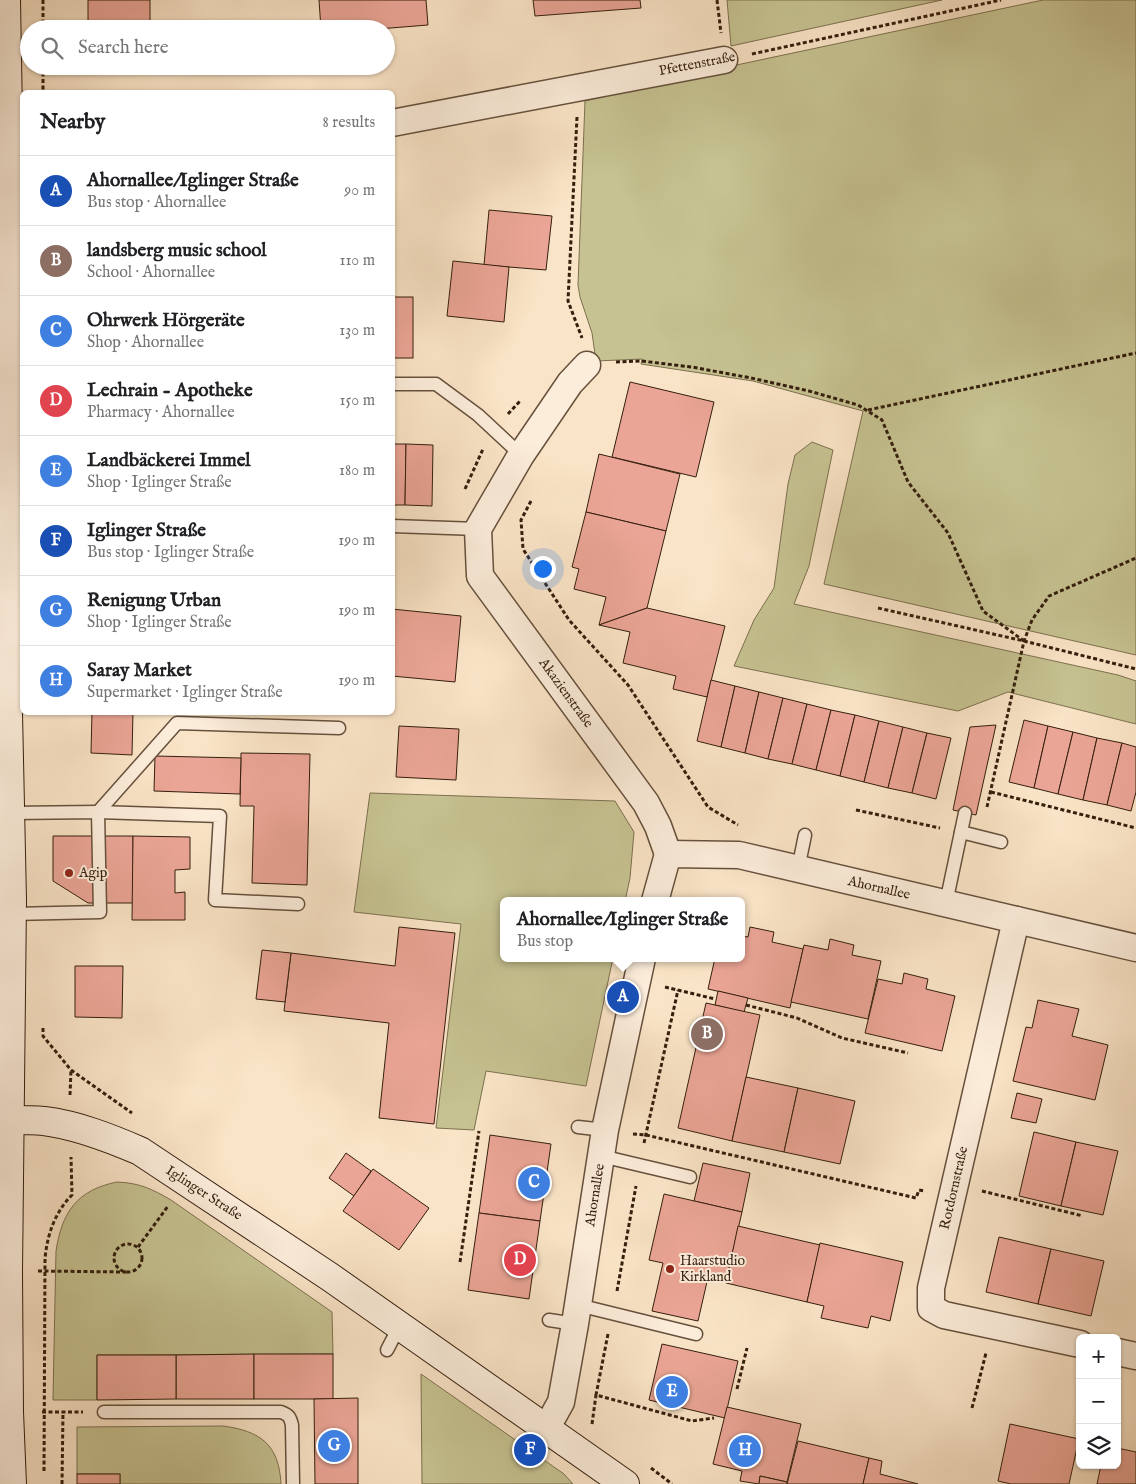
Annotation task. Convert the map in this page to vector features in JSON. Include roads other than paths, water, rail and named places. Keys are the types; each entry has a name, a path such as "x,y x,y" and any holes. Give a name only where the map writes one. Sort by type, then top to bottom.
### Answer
{"main road":[{"path":"6,0 16,183 4,469 3,616 12,914 8,1262 9,1412 12,1484"},
{"path":"0,312 11,287"},
{"name":"Iglinger Straße","path":"9,1120 44,1121 70,1127 110,1138 140,1151 400,1325 625,1484"}],"street":[{"name":"Pfettenstraße","path":"395,122 578,86 724,60"},
{"path":"478,529 521,454 570,383 587,365"},
{"name":"Akazienstraße","path":"478,529 480,576 646,803 658,826 668,854"},
{"path":"657,897 668,854"},
{"name":"Ahornallee","path":"668,854 739,855 1136,948"},
{"name":"Rotdornstraße","path":"1016,920 931,1288 931,1308 944,1315 1076,1343"},
{"name":"Ahornallee","path":"546,1429 561,1402 605,1130 640,970"},
{"path":"1121,1353 1136,1356"}],"lane":[{"path":"395,384 436,384 478,415 521,454"},
{"path":"395,526 478,529"},
{"path":"12,914 100,912 98,812 177,723 339,728"},
{"path":"10,813 98,812 220,816 215,900 298,904"},
{"path":"946,903 965,813"},
{"path":"960,832 1001,842"},
{"path":"798,869 805,835"},
{"path":"578,1127 605,1130"},
{"path":"601,1156 690,1176"},
{"path":"549,1320 576,1314 612,1313 696,1334"},
{"path":"387,1350 400,1325"},
{"path":"104,1412 281,1412 288,1414 291,1418 292,1426 293,1484"}],"place":[{"name":"Agip","path":"69,873"},
{"name":"Ahornallee/Iglinger Straße","path":"623,997"},
{"name":"landsberg music school","path":"707,1034"},
{"name":"Ohrwerk Hörgeräte","path":"534,1183"},
{"name":"Lechrain - Apotheke","path":"520,1260"},
{"name":"Haarstudio Kirkland","path":"670,1269"},
{"name":"Landbäckerei Immel","path":"672,1392"},
{"name":"Renigung Urban","path":"334,1446"},
{"name":"Iglinger Straße","path":"530,1450"},
{"name":"Saray Market","path":"745,1451"}]}
